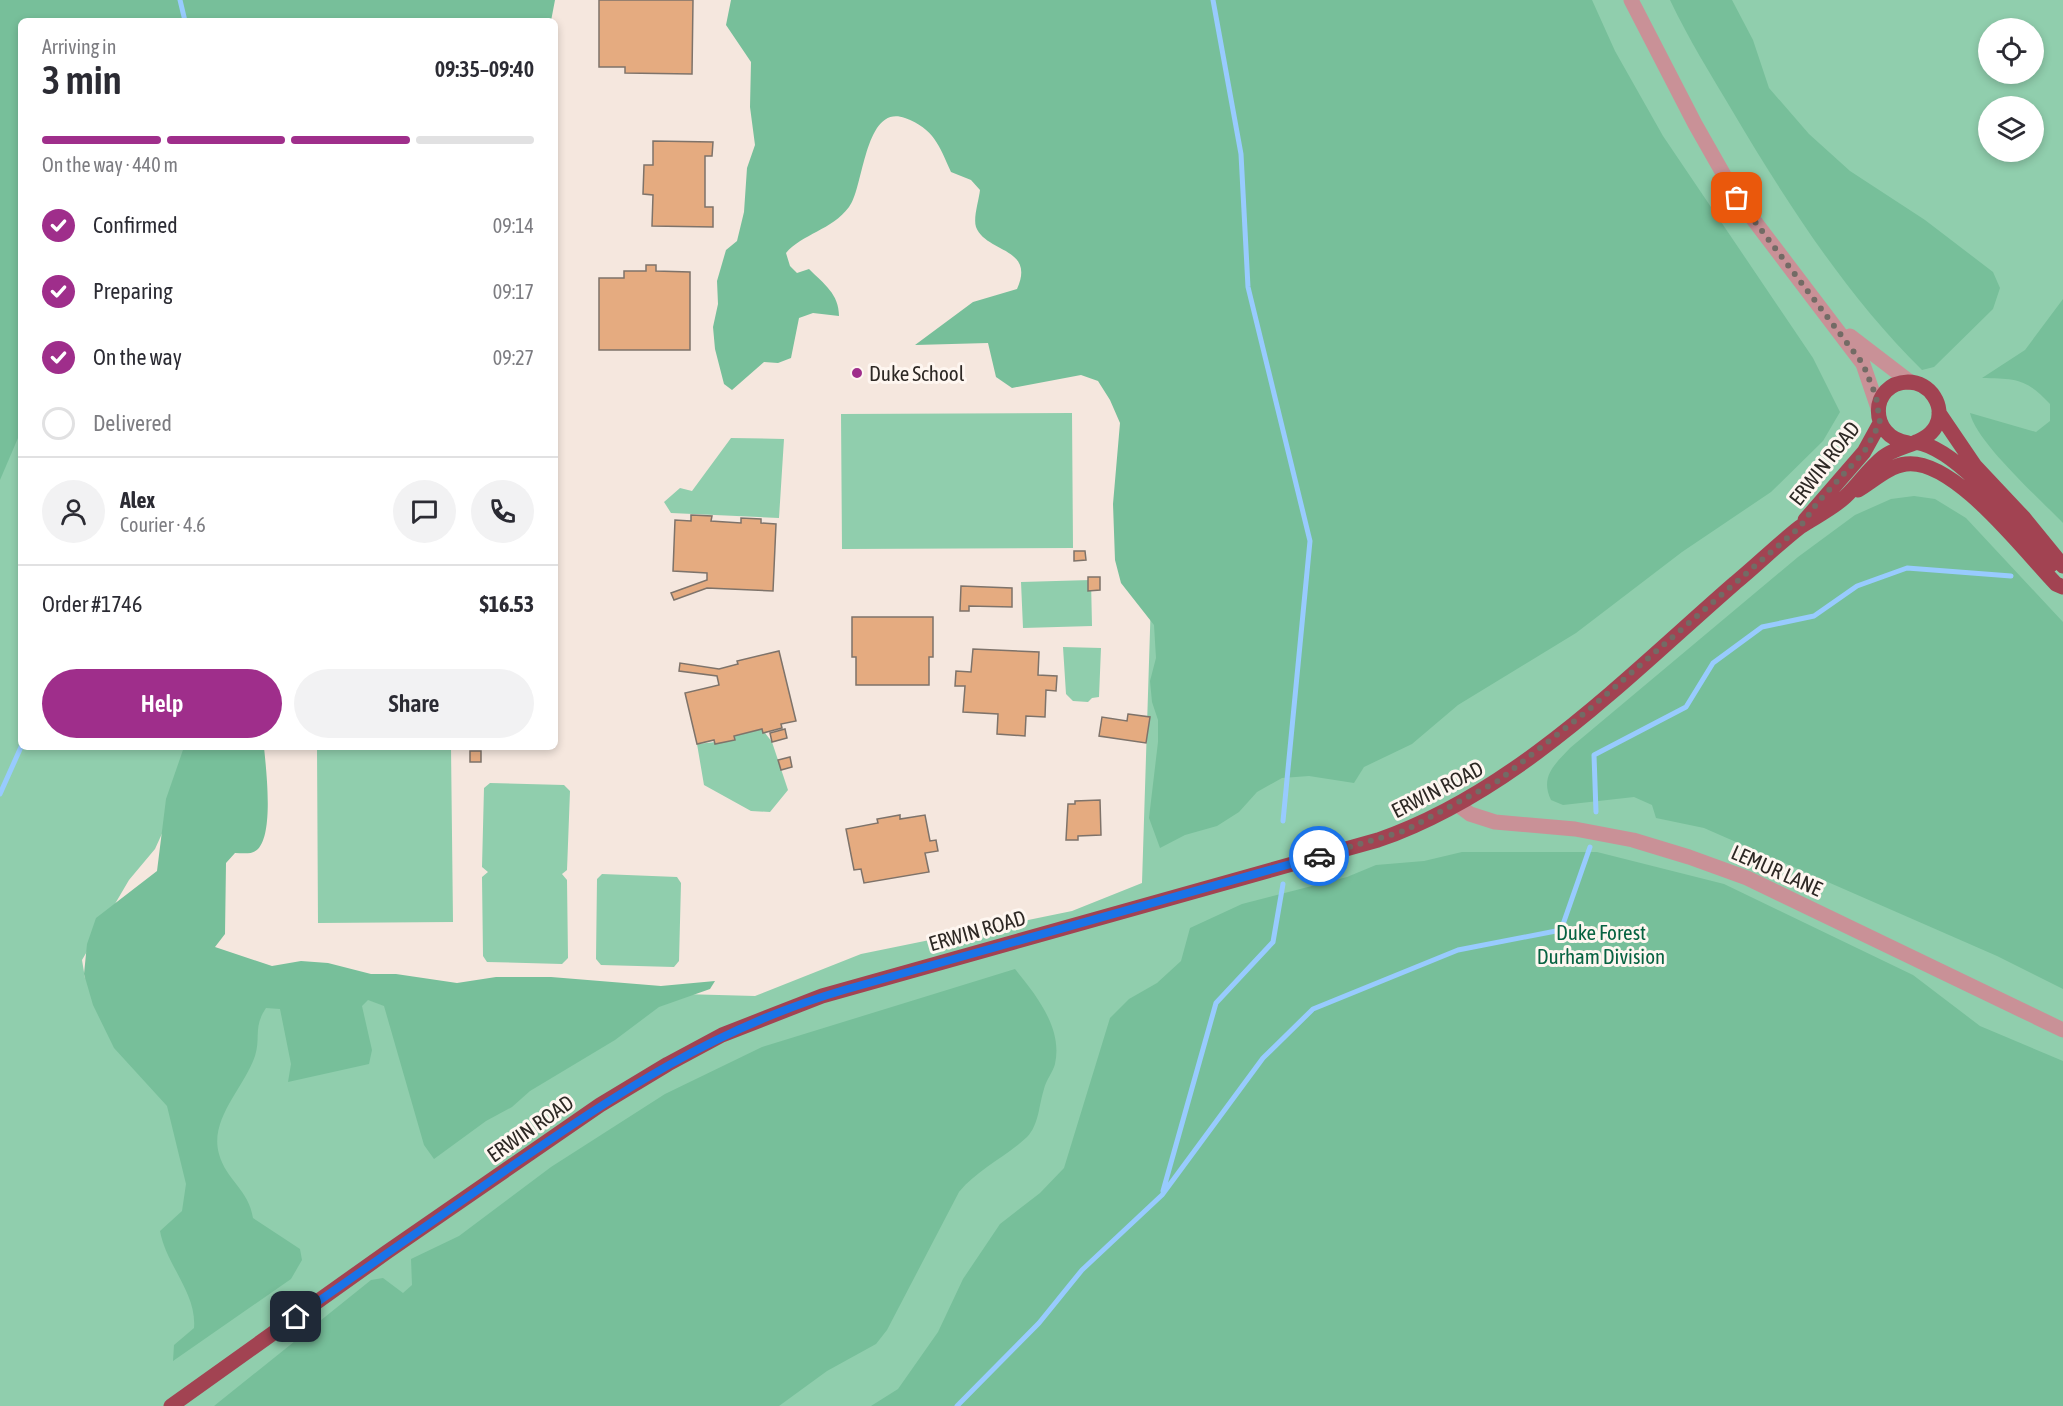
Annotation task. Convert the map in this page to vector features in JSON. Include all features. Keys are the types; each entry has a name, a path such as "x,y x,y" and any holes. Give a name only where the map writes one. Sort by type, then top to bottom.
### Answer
{"main road":[{"path":"2063,566 2024,518 1976,466 1939,413 1933,394 1926,388 1910,382 1901,383 1886,392 1879,416 1894,440 1940,450 1967,472 2063,578"},
{"path":"1912,443 1933,432 1939,413"},
{"name":"ERWIN ROAD","path":"1800,527 1818,502 1864,452 1879,416"},
{"name":"ERWIN ROAD","path":"171,1406 387,1252 600,1106 668,1064 722,1035 822,996 1378,840 1420,824 1458,805 1498,781 1586,712 1800,527 1845,497 1871,467 1889,453 1912,443"},
{"path":"1845,497 1900,465 1920,464 1939,470 1961,484 2056,584 2063,587"}],"street":[{"path":"1631,0 1695,124 1737,198 1779,255 1834,322 1863,364 1879,416"},
{"path":"1834,322 1884,364 1910,382"},
{"name":"LEMUR LANE","path":"1458,805 1470,814 1495,822 1575,829 1633,840 1748,878 2063,1030"}],"green space":[{"name":"Duke Forest Durham Division","path":"0,0 18,18 18,750 196,750 194,763 155,849 129,880 82,960 85,978 755,996 861,954 1072,911 1142,883 1170,0 2063,0 2063,1406 0,1406"},
{"path":"0,0 555,0 552,18 18,18 18,438 0,480"},
{"path":"731,0 1592,0 1615,51 1663,136 1813,358 1840,412 1823,441 1771,492 1682,552 1576,633 1458,705 1412,744 1364,767 1354,783 1309,776 1282,778 1257,792 1239,812 1217,826 1185,835 1160,848 1149,818 1158,742 1158,720 1152,702 1150,681 1156,658 1154,625 1121,583 1115,560 1113,504 1120,423 1110,400 1098,381 1081,375 1012,388 996,377 988,343 915,345 973,302 1017,289 1021,275 1020,265 1015,258 989,242 976,227 980,190 971,180 951,172 939,146 923,127 905,118 891,117 881,123 867,150 849,207 826,227 800,241 786,253 790,266 797,273 809,269 830,290 836,301 839,316 813,313 799,318 791,358 778,363 764,362 732,390 724,384 715,349 713,327 718,304 717,281 726,250 737,241 744,212 747,168 755,145 750,107 751,62 726,25"},
{"path":"1670,0 1732,0 1753,40 1769,88 1809,134 1850,171 1925,220 1993,272 2000,288 1993,309 1934,367 1922,370 1894,341 1819,247 1754,146 1700,56"},
{"path":"2063,299 2063,523 1996,454 1975,425 1970,413 2036,432 2050,421 2050,404 2034,389 2012,380 1982,378 2025,350"},
{"path":"1072,413 1073,548 842,549 841,414"},
{"path":"731,438 784,439 779,518 671,513 664,502 680,488 692,491"},
{"path":"1914,496 1935,499 1966,518 2063,622 2063,989 1997,956 1704,828 1656,818 1652,805 1634,797 1563,805 1551,800 1548,792 1550,772 1570,748 1798,557 1855,515 1891,499"},
{"path":"1091,580 1092,626 1023,628 1021,582"},
{"path":"1063,647 1101,648 1099,697 1092,698 1088,702 1073,701 1066,694"},
{"path":"762,729 772,742 788,790 770,812 751,811 704,785 697,744 735,740 734,736"},
{"path":"183,750 264,750 268,800 266,829 263,841 256,851 235,853 226,863 225,934 215,947 272,966 301,961 328,963 371,974 396,974 457,983 496,977 551,977 661,986 715,981 710,989 659,1007 615,1040 530,1091 512,1107 486,1121 434,1159 424,1145 384,1006 368,1000 362,1006 372,1050 369,1064 288,1082 291,1064 280,1009 266,1008 258,1027 255,1056 223,1116 217,1141 222,1163 247,1200 253,1218 300,1249 302,1260 291,1279 173,1361 174,1345 194,1328 194,1315 186,1291 168,1256 160,1231 182,1211 186,1184 167,1106 114,1048 93,1005 84,974 87,944 96,918 157,871 166,799"},
{"path":"317,750 451,750 453,922 318,923"},
{"path":"490,783 564,785 570,791 567,870 562,874 567,880 568,958 562,964 487,962 483,956 482,877 488,872 482,867 484,788"},
{"path":"1462,852 1597,852 1724,884 1913,975 1980,1026 2063,1061 2063,1406 871,1406 898,1389 938,1332 963,1279 1000,1224 1040,1193 1064,1168 1110,1018 1129,999 1157,983 1181,961 1190,928 1242,904 1347,877 1376,865 1424,861"},
{"path":"602,874 677,877 681,883 679,961 674,967 601,965 596,959 597,879"},
{"path":"1015,969 1046,1013 1055,1038 1055,1064 1045,1086 1034,1127 1019,1144 959,1192 887,1330 876,1344 827,1371 779,1406 214,1406 371,1280 383,1278 403,1293 412,1285 411,1259 459,1236 551,1167 665,1094 762,1047"}],"building":[{"path":"599,0 693,0 692,74 625,73 625,67 599,67"},
{"path":"653,141 713,142 712,156 705,156 705,207 713,207 713,227 652,226 653,195 643,194 644,165 653,165"},
{"path":"646,265 656,265 656,271 690,272 690,350 599,350 599,278 624,278 624,271 646,271"},
{"path":"691,515 712,516 711,521 741,523 741,518 761,519 761,523 776,524 773,591 707,588 674,600 671,593 707,580 707,573 673,571 675,520 691,521"},
{"path":"1074,551 1085,551 1086,560 1074,561"},
{"path":"1088,577 1100,577 1100,590 1088,591"},
{"path":"961,586 1012,588 1012,607 969,606 969,611 960,611"},
{"path":"852,617 933,617 933,657 929,657 929,685 856,685 856,657 852,657"},
{"path":"973,649 1039,652 1038,675 1057,676 1056,691 1046,690 1045,717 1026,716 1025,736 997,734 998,714 963,712 965,686 955,686 956,671 971,672"},
{"path":"779,651 796,721 781,724 782,728 763,733 762,729 734,736 735,740 715,744 714,740 697,744 685,693 719,685 717,676 679,671 680,663 719,669 738,664 737,661"},
{"path":"1128,714 1150,717 1146,743 1099,736 1102,717 1127,721"},
{"path":"785,729 787,738 772,742 770,733"},
{"path":"470,751 481,751 481,762 470,762"},
{"path":"790,757 792,767 781,770 778,760"},
{"path":"1100,800 1101,835 1078,836 1078,840 1066,840 1068,804 1075,804 1075,801"},
{"path":"900,815 900,819 925,815 930,841 936,840 938,851 925,853 929,872 864,883 861,869 854,870 846,829 878,823 877,819"}],"waterway":[{"path":"180,0 184,18"},
{"path":"1213,0 1241,154 1248,287 1310,541 1283,821"},
{"path":"1596,812 1594,755 1686,707 1713,663 1762,627 1814,616 1857,586 1907,568 2011,576"},
{"path":"0,794 20,750"},
{"path":"957,1406 1039,1323 1082,1270 1162,1195 1263,1058 1313,1009 1458,950 1561,930 1590,847"},
{"path":"1163,1191 1216,1003 1273,942 1283,884"}],"way so far":[{"path":"1319,856 1378,840 1428,821 1480,793 1512,771 1586,712 1800,527 1818,502 1864,452 1872,440 1880,423 1876,396 1863,364 1834,322 1814,300 1737,198"}],"place":[{"name":"Duke School","path":"857,373"}],"route":[{"path":"296,1317 387,1252 638,1081 736,1028 822,996 1319,856"}]}
